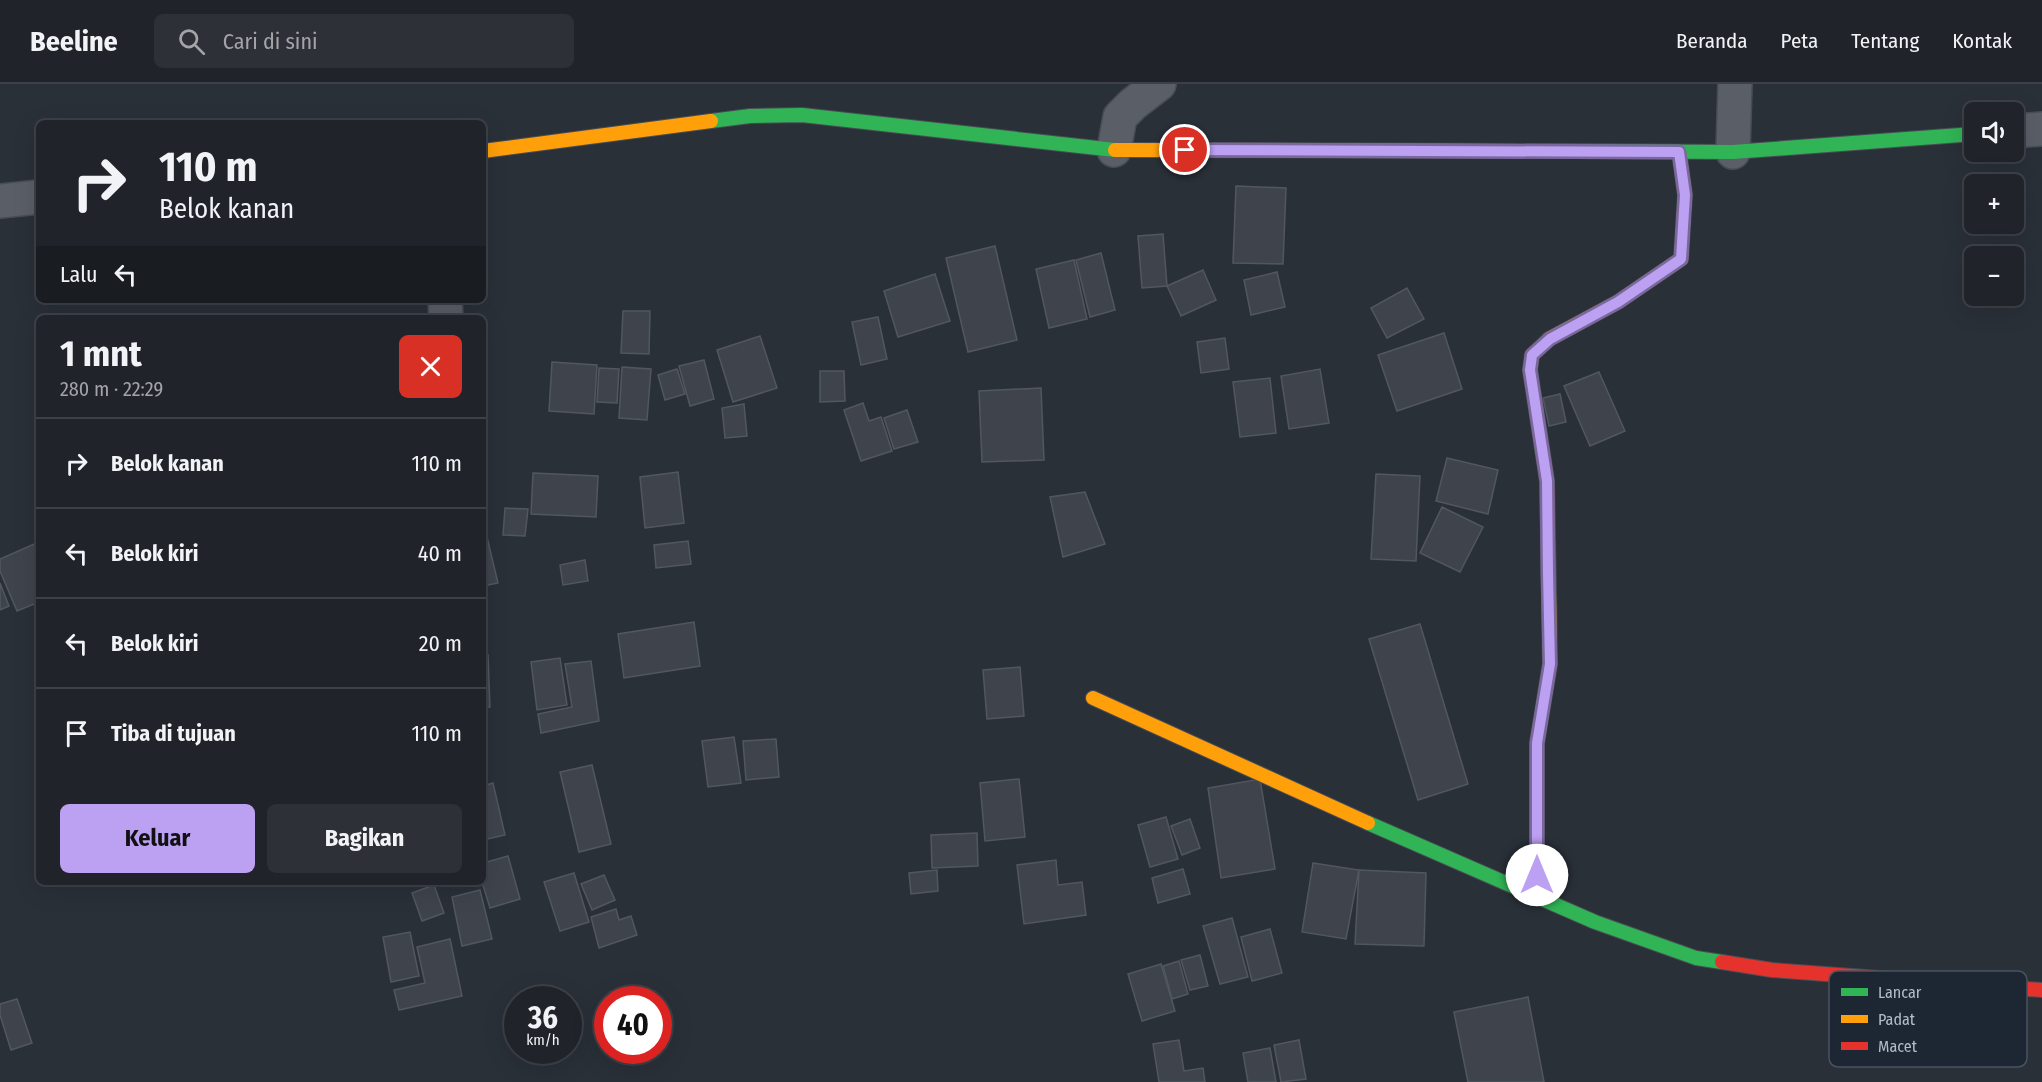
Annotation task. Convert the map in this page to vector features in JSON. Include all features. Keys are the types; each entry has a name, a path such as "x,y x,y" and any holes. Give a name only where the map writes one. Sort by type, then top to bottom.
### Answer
{"street":[{"path":"1114,150 1120,117 1159,84"},
{"path":"1733,152 1735,84"},
{"path":"486,151 750,116 802,115 1114,150 1733,152 1964,135"},
{"path":"2024,130 2042,129"},
{"path":"1537,897 1537,743 1550,664 1547,481 1530,370 1532,355 1550,339 1618,302 1681,259 1685,195 1679,152"},
{"path":"0,201 36,197"},
{"path":"1093,698 1418,846 1595,922 1695,958 1772,970 1829,974"},
{"path":"2027,989 2042,990"}],"building":[{"path":"1236,186 1286,188 1283,264 1233,263"},
{"path":"1163,234 1167,286 1142,288 1138,236"},
{"path":"995,246 1017,340 968,352 946,258"},
{"path":"1101,253 1115,310 1090,317 1076,260"},
{"path":"1074,260 1087,319 1049,328 1036,269"},
{"path":"1203,270 1216,300 1181,316 1167,286"},
{"path":"1277,272 1285,307 1251,315 1244,280"},
{"path":"935,274 950,321 898,337 884,291"},
{"path":"1407,288 1424,319 1387,338 1371,308"},
{"path":"623,311 650,311 649,354 621,353"},
{"path":"878,317 887,359 861,365 852,322"},
{"path":"1444,333 1462,389 1397,411 1378,355"},
{"path":"760,336 777,388 733,402 717,350"},
{"path":"1225,338 1229,369 1201,373 1197,342"},
{"path":"704,360 714,399 690,406 679,366"},
{"path":"552,362 597,365 594,414 549,411"},
{"path":"622,367 651,369 647,420 619,418"},
{"path":"599,368 619,369 617,403 597,402"},
{"path":"677,369 685,394 665,400 658,375"},
{"path":"1320,369 1329,423 1289,429 1281,376"},
{"path":"820,371 844,371 845,401 820,402"},
{"path":"1599,372 1625,431 1590,446 1564,386"},
{"path":"1270,378 1276,433 1240,437 1233,382"},
{"path":"1041,388 1044,460 982,462 979,391"},
{"path":"1560,394 1566,422 1549,426 1543,398"},
{"path":"863,403 869,421 881,417 892,451 861,461 844,410"},
{"path":"744,404 747,436 725,438 722,408"},
{"path":"907,410 918,442 894,449 884,418"},
{"path":"1447,458 1498,470 1488,514 1436,501"},
{"path":"678,472 684,523 645,528 640,477"},
{"path":"533,473 598,476 596,517 531,514"},
{"path":"1376,474 1420,476 1416,561 1371,559"},
{"path":"1085,492 1105,544 1063,557 1050,497"},
{"path":"1442,507 1483,527 1460,572 1420,553"},
{"path":"505,508 528,509 525,536 503,535"},
{"path":"486,533 498,583 486,585"},
{"path":"688,541 691,564 656,568 654,545"},
{"path":"36,543 36,603 17,611 0,571 0,559"},
{"path":"585,560 588,581 563,585 560,565"},
{"path":"0,583 9,606 0,610"},
{"path":"694,622 700,666 624,678 618,634"},
{"path":"1420,624 1468,784 1418,800 1369,639"},
{"path":"486,655 488,655 490,707 486,707"},
{"path":"560,658 567,705 537,710 531,662"},
{"path":"591,661 599,721 541,733 538,714 572,707 565,664"},
{"path":"1020,667 1024,716 987,719 983,670"},
{"path":"734,737 741,783 708,787 702,741"},
{"path":"776,739 779,777 746,780 743,741"},
{"path":"592,765 611,844 579,852 560,772"},
{"path":"1019,779 1025,837 985,841 980,783"},
{"path":"1260,779 1275,869 1221,878 1208,788"},
{"path":"493,783 505,835 486,839 486,785"},
{"path":"1166,817 1178,859 1150,867 1138,825"},
{"path":"1190,819 1200,848 1182,855 1171,826"},
{"path":"977,833 978,866 932,868 931,835"},
{"path":"508,856 520,899 490,908 483,885 486,885 486,862"},
{"path":"1056,860 1058,885 1082,882 1086,915 1024,924 1017,865"},
{"path":"1313,863 1359,870 1346,939 1302,932"},
{"path":"1183,869 1190,894 1158,903 1152,878"},
{"path":"937,870 938,891 911,894 909,873"},
{"path":"1359,870 1426,873 1424,946 1355,944"},
{"path":"574,873 589,922 560,931 544,882"},
{"path":"604,875 615,900 592,910 581,884"},
{"path":"434,885 444,913 422,921 412,893"},
{"path":"480,890 492,939 462,946 452,897"},
{"path":"616,909 619,920 631,916 637,935 599,948 591,917"},
{"path":"1232,918 1248,977 1220,984 1203,926"},
{"path":"1270,929 1282,973 1252,981 1241,937"},
{"path":"410,932 419,976 391,982 383,937"},
{"path":"450,939 462,996 399,1010 394,990 425,983 417,947"},
{"path":"1200,955 1208,986 1190,990 1181,960"},
{"path":"1179,961 1188,994 1172,999 1163,966"},
{"path":"1161,964 1175,1011 1142,1021 1128,974"},
{"path":"1528,997 1544,1082 1468,1082 1454,1012"},
{"path":"17,999 32,1043 11,1050 0,1015 0,1004"},
{"path":"1179,1040 1184,1071 1203,1068 1205,1082 1159,1082 1153,1044"},
{"path":"1299,1040 1306,1079 1281,1082 1274,1045"},
{"path":"1270,1048 1276,1082 1248,1082 1243,1053"}],"traffic: fast":[{"path":"711,121 750,116 802,115 1115,150"},
{"path":"1570,151 1733,152 1964,135"},
{"path":"1368,823 1595,922 1696,958 1722,962"}],"traffic: slow":[{"path":"486,151 711,121"},
{"path":"1115,150 1570,151"},
{"path":"1549,339 1618,302 1681,259 1685,195 1679,152"},
{"path":"1537,897 1537,743 1550,664 1549,590"},
{"path":"1093,698 1368,823"}],"traffic: jam":[{"path":"1549,339 1532,355 1530,370 1547,481 1549,590"},
{"path":"1722,962 1772,970 1829,974"},
{"path":"2027,989 2042,990"}],"route":[{"path":"1185,150 1679,152 1685,195 1681,259 1618,302 1550,339 1532,355 1530,370 1547,481 1550,664 1537,743 1537,875"}]}
